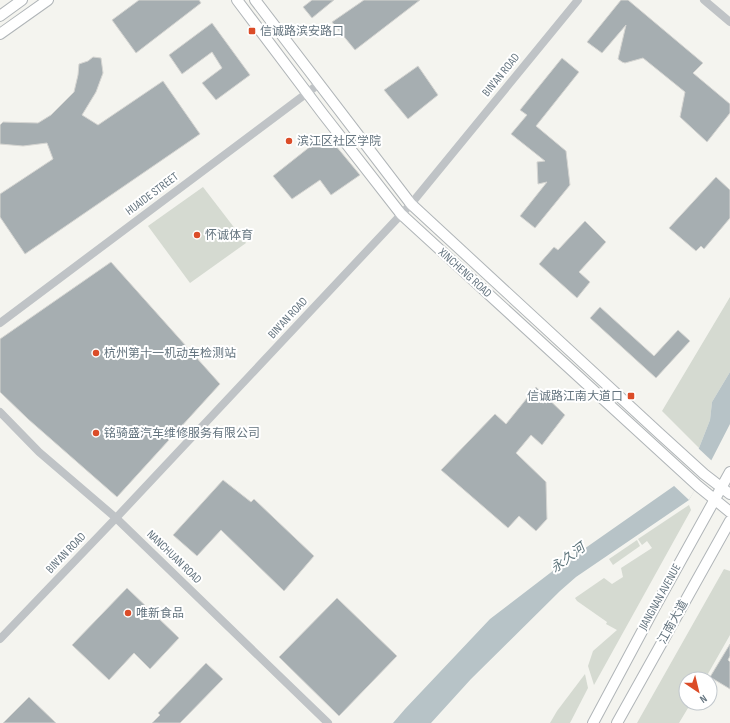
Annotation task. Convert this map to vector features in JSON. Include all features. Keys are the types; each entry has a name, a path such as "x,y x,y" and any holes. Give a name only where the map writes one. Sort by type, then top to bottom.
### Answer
{"main road":[{"path":"0,16 22,0"},
{"path":"0,34 48,0"},
{"name":"XINCHENG ROAD","path":"237,0 401,214 651,444 730,512"},
{"name":"XINCHENG ROAD","path":"255,0 411,204 660,434 704,474 730,494"},
{"name":"JIANGNAN AVENUE","path":"593,723 730,472"},
{"name":"江南大道","path":"617,723 730,521"}],"street":[{"name":"BIN'AN ROAD","path":"0,639 116,518 411,204 578,0"},
{"path":"704,0 730,22"},
{"name":"HUAIDE STREET","path":"0,323 319,84"},
{"name":"NANCHUAN ROAD","path":"0,412 39,452 116,518 328,723"}],"shaded area":[{"name":"怀诚体育","path":"203,187 246,243 190,283 148,226"},
{"path":"730,297 730,372 712,402 710,420 699,448 662,411"},
{"path":"730,372 730,424 689,500 576,577 471,679 431,723 393,723 490,619 554,570 674,486 699,448 710,420 712,402"},
{"path":"689,505 691,510 594,685 588,666 593,651 617,630 606,624 607,622 575,598 604,578 612,584 623,577 621,568 652,548 647,541 642,545 638,539"},
{"path":"637,540 640,546 613,565 609,559"},
{"path":"724,569 730,571 730,635 710,671 678,671 678,711 686,711 679,723 637,723"},
{"path":"585,674 588,688 570,723 550,723 557,711"}],"pier":[{"path":"697,447 712,461 689,500 672,484"}],"building":[{"path":"139,0 199,0 201,3 136,53 112,20"},
{"path":"312,0 334,0 312,18 303,7"},
{"path":"364,0 420,0 355,50 332,22"},
{"path":"621,0 628,0 703,63 693,73 730,104 730,113 707,142 680,117 685,92 643,58 625,63 618,59 626,25 602,53 587,42"},
{"path":"212,23 250,75 216,100 202,83 222,68 212,52 182,74 169,55"},
{"path":"93,57 101,58 103,73 96,92 82,115 98,125 163,81 200,134 25,254 0,217 0,194 53,159 47,143 23,146 0,144 0,125 3,122 38,123 51,115 74,92 79,64 88,61"},
{"path":"562,58 579,72 536,126 566,151 570,185 535,228 520,216 547,182 538,184 537,162 545,161 511,134 527,115 520,110"},
{"path":"418,66 438,95 408,119 384,90"},
{"path":"326,134 360,175 331,195 320,180 292,199 273,176"},
{"path":"716,177 730,190 730,218 704,249 701,246 696,251 669,228"},
{"path":"585,221 606,242 579,272 590,282 577,298 539,264 554,247 558,250"},
{"name":"杭州第十一机动车检测站","path":"111,262 220,384 117,497 28,419 0,392 0,339"},
{"path":"600,307 654,356 678,330 690,341 656,378 590,318"},
{"path":"536,387 565,415 542,445 531,435 516,453 546,482 547,519 536,531 519,516 508,528 441,470 495,414 506,424"},
{"path":"223,480 251,502 254,499 314,556 284,591 221,530 197,556 173,535"},
{"name":"唯新食品","path":"127,588 179,638 150,669 134,653 109,680 72,645"},
{"path":"337,598 397,656 339,716 279,657"},
{"path":"730,644 730,656 728,660 730,662 730,689 718,682 718,671 714,671"},
{"path":"206,663 223,679 180,723 152,723 160,715 158,713"},
{"path":"29,697 56,723 3,723"}],"place":[{"name":"信诚路滨安路口","path":"252,31"},
{"name":"滨江区社区学院","path":"289,141"},
{"name":"怀诚体育","path":"197,235"},
{"name":"杭州第十一机动车检测站","path":"96,353"},
{"name":"信诚路江南大道口","path":"631,396"},
{"name":"铭骑盛汽车维修服务有限公司","path":"96,433"},
{"name":"唯新食品","path":"128,613"}],"water label":[{"name":"永久河","path":"568,558"}]}
